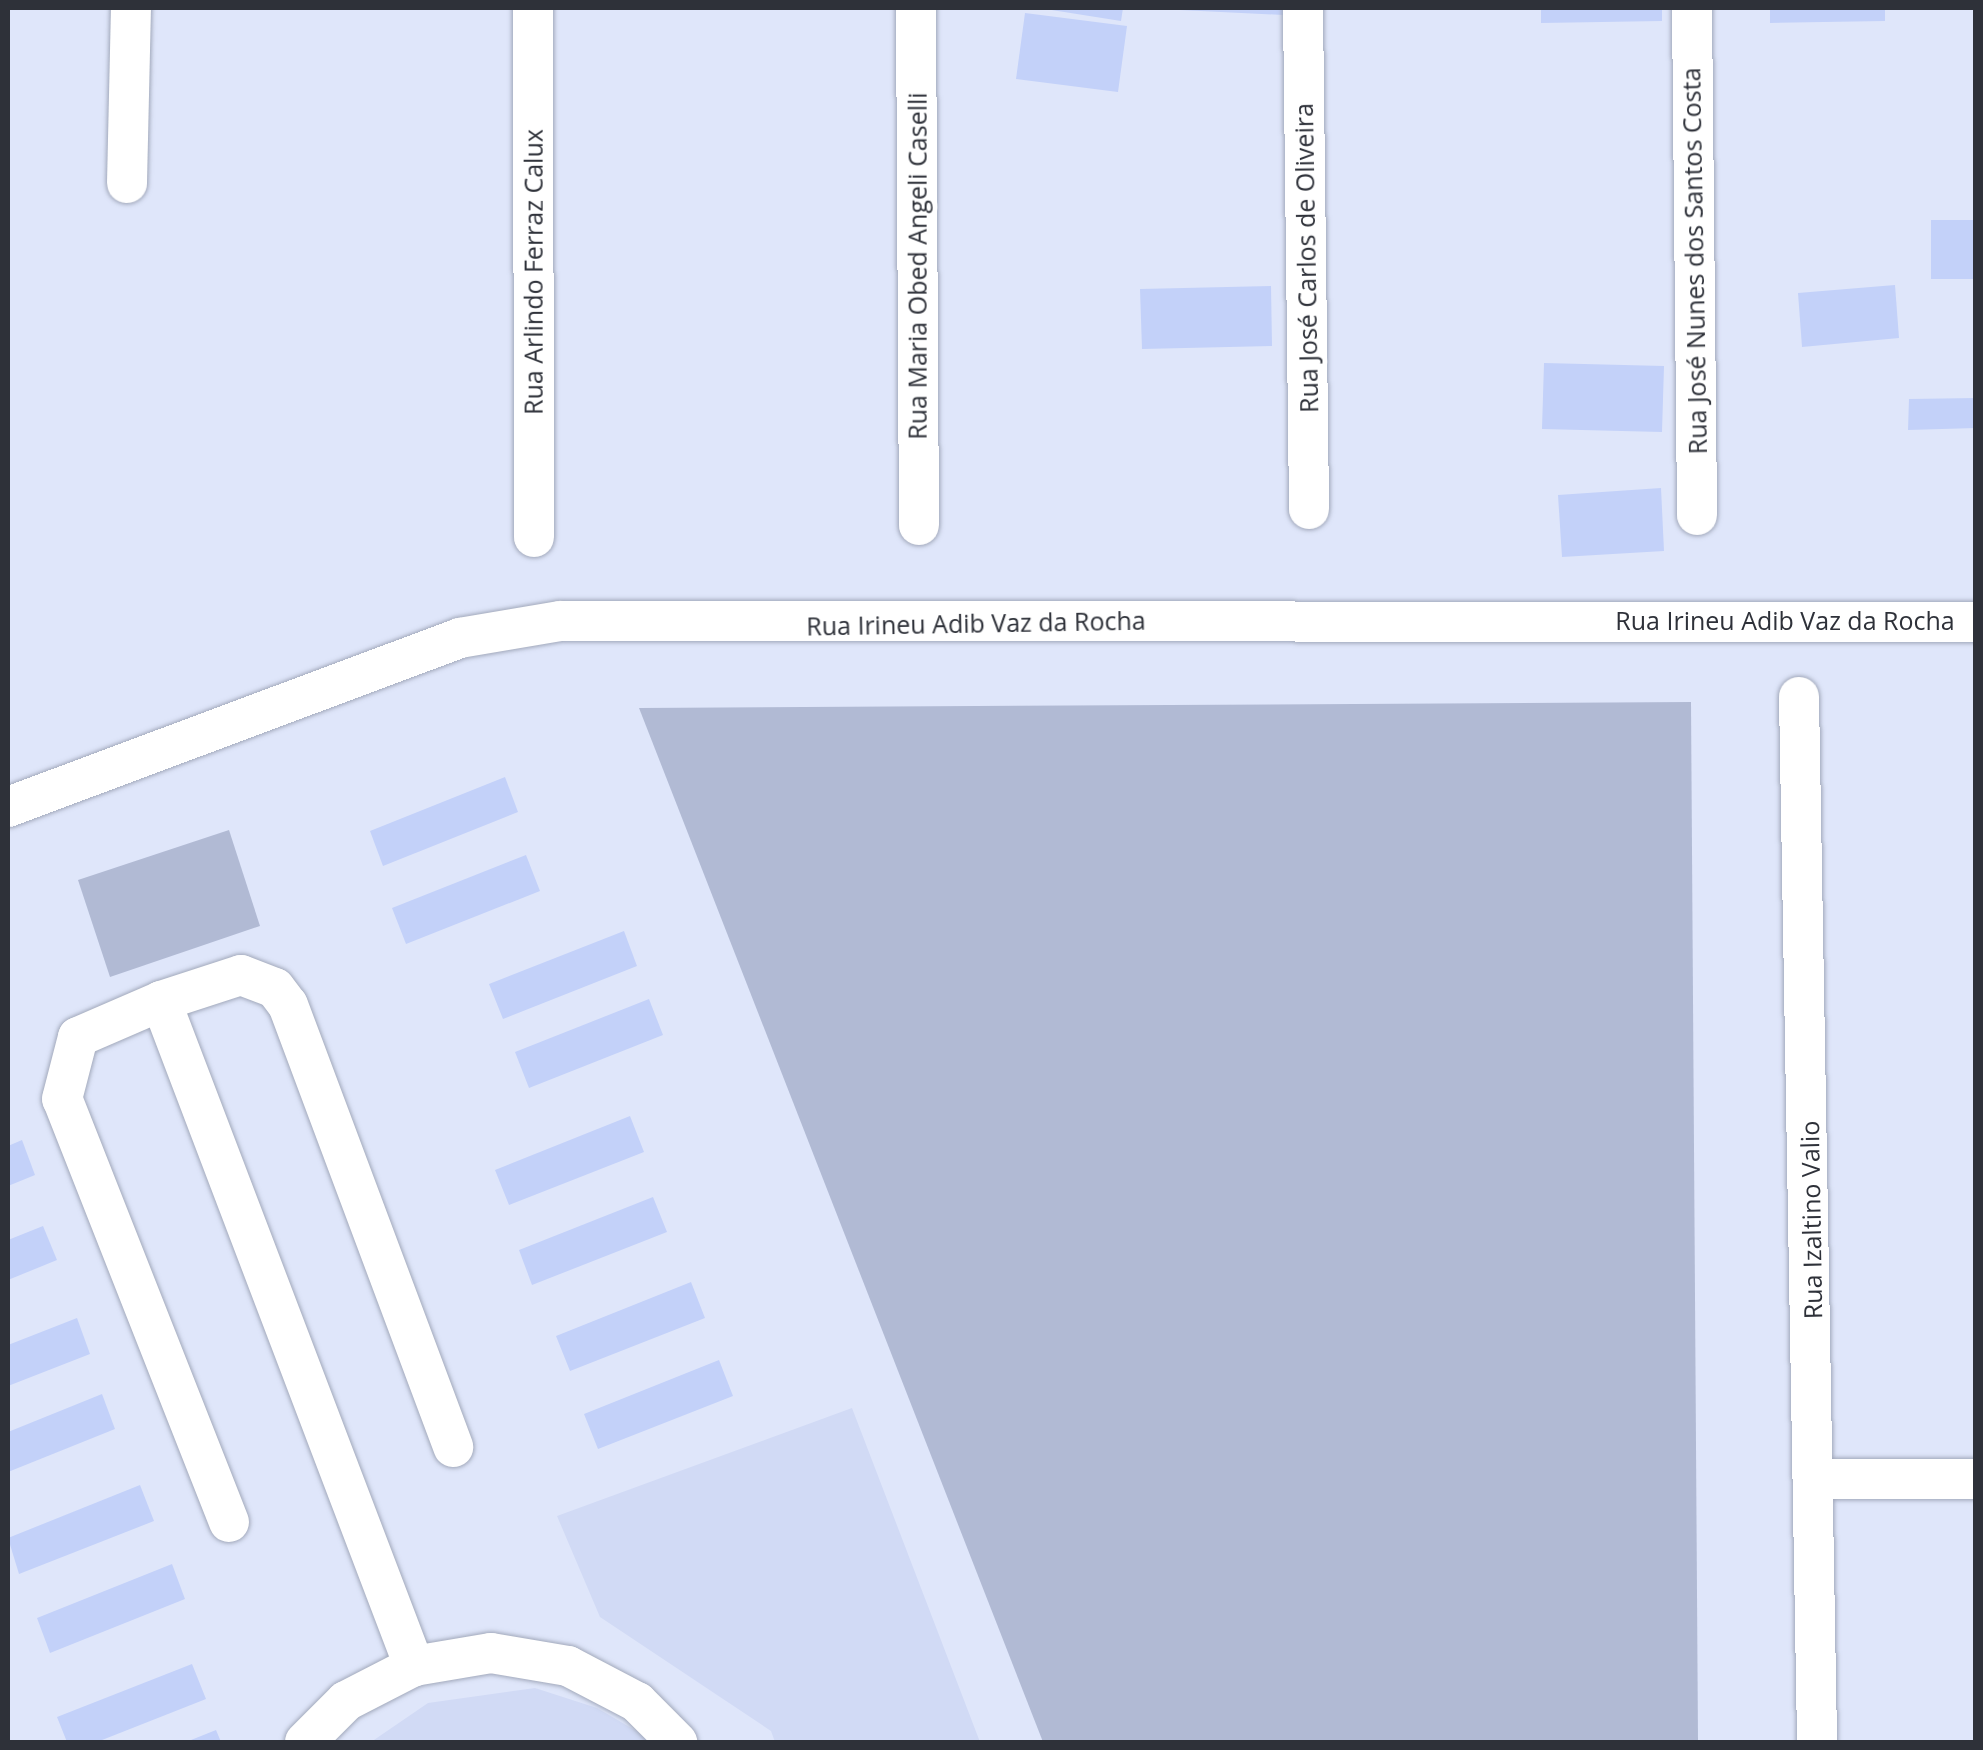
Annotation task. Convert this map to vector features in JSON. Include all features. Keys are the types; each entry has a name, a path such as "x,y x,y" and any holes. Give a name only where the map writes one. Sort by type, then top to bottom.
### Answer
{"street":[{"path":"127,183 131,8"},
{"name":"Rua Arlindo Ferraz Calux","path":"533,8 534,537"},
{"name":"Rua Maria Obed Angeli Caselli","path":"916,8 919,525"},
{"name":"Rua José Carlos de Oliveira","path":"1303,8 1309,510"},
{"name":"Rua José Nunes dos Santos Costa","path":"1692,8 1696,515"},
{"name":"Rua Irineu Adib Vaz da Rocha","path":"8,807 460,638 560,621 1976,622"},
{"name":"Rua Izaltino Valio","path":"1799,697 1818,1742"},
{"path":"229,1522 62,1100 78,1038 161,1001 241,975 275,988 288,1005 453,1447"},
{"path":"161,1001 414,1666"},
{"path":"1816,1479 1976,1479"},
{"path":"305,1742 346,1702 414,1666 492,1654 568,1666 637,1702 677,1742"}],"shaded area":[{"path":"1691,702 1698,1742 1043,1742 639,708"},
{"path":"229,830 260,926 110,977 78,880"},
{"path":"852,1408 980,1742 775,1742 771,1731 600,1617 557,1516"},
{"path":"535,1688 597,1708 655,1742 371,1742 428,1703"}],"building":[{"path":"1039,8 1123,8 1121,21"},
{"path":"1139,8 1284,8 1283,15"},
{"path":"1541,8 1662,8 1662,21 1541,23"},
{"path":"1770,8 1885,8 1885,21 1770,23"},
{"path":"1025,13 1127,26 1118,92 1016,79"},
{"path":"1931,220 1976,220 1976,279 1931,279"},
{"path":"1895,285 1899,338 1802,347 1798,293"},
{"path":"1271,286 1272,346 1142,349 1140,289"},
{"path":"1544,363 1664,366 1662,432 1542,429"},
{"path":"1976,398 1976,428 1908,430 1909,399"},
{"path":"1661,488 1664,551 1562,557 1558,495"},
{"path":"505,777 518,812 383,866 370,831"},
{"path":"526,855 540,891 406,944 392,908"},
{"path":"624,931 637,966 503,1019 489,984"},
{"path":"649,999 663,1035 529,1088 515,1052"},
{"path":"630,1116 644,1152 509,1205 495,1170"},
{"path":"22,1140 35,1175 8,1186 8,1146"},
{"path":"653,1197 667,1232 532,1285 519,1250"},
{"path":"43,1226 57,1260 8,1280 8,1240"},
{"path":"691,1282 705,1318 570,1371 556,1336"},
{"path":"77,1318 90,1354 8,1386 8,1345"},
{"path":"719,1360 733,1396 598,1449 584,1414"},
{"path":"102,1394 115,1429 8,1472 8,1432"},
{"path":"140,1485 154,1521 19,1574 8,1538"},
{"path":"172,1564 185,1599 50,1653 37,1618"},
{"path":"192,1664 206,1699 97,1742 67,1742 57,1717"},
{"path":"216,1730 221,1742 186,1742"}]}
